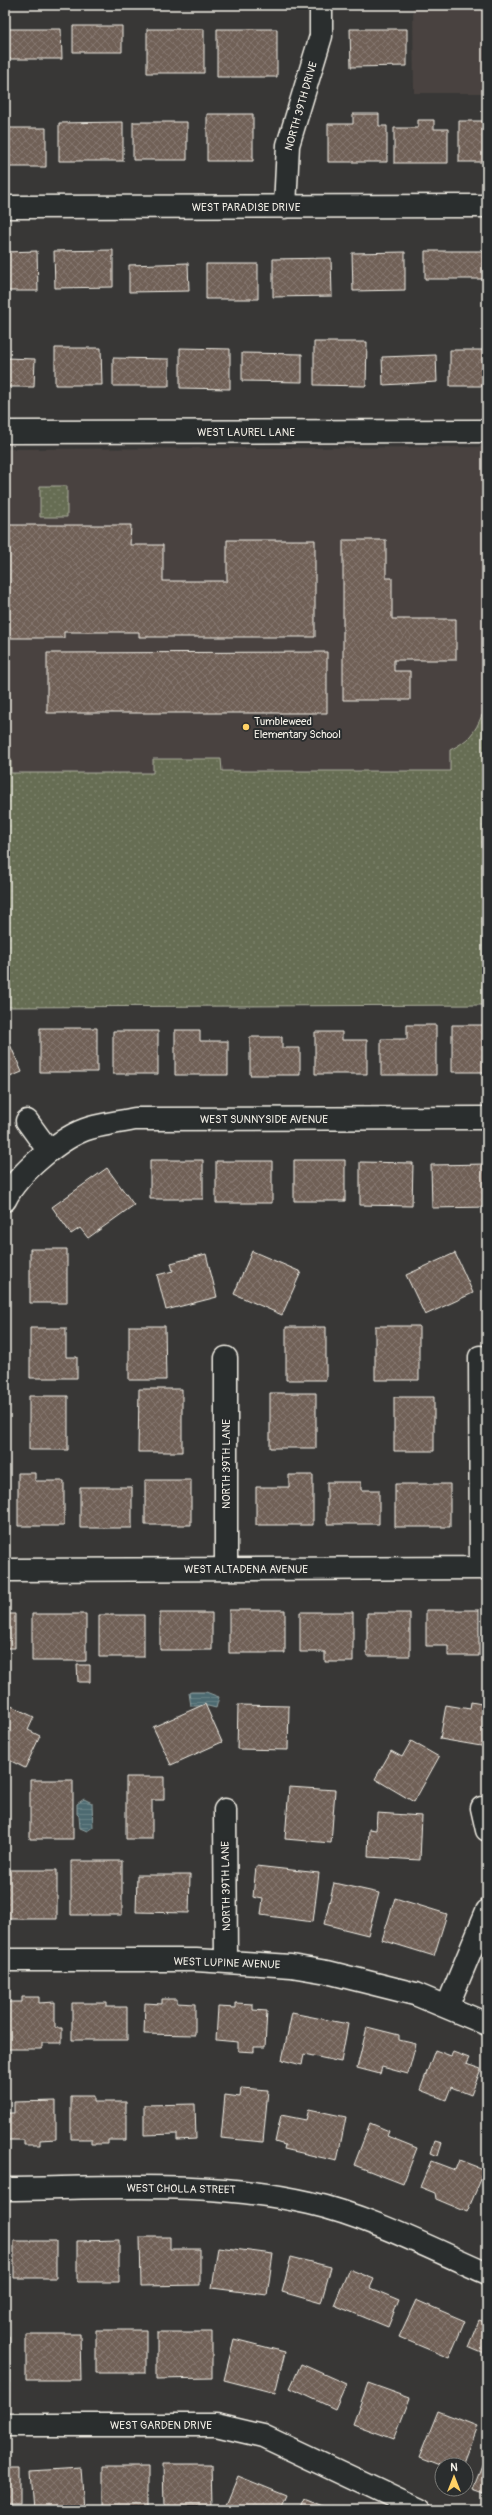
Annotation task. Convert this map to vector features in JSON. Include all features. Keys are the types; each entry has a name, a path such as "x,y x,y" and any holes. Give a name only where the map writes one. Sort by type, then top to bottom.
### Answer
{"street":[{"name":"NORTH 39TH DRIVE","path":"285,207 288,145 321,36 321,5"},
{"name":"WEST PARADISE DRIVE","path":"5,207 487,206"},
{"name":"WEST LAUREL LANE","path":"5,432 487,431"},
{"name":"WEST SUNNYSIDE AVENUE","path":"5,1200 26,1172 48,1150 88,1128 135,1119 487,1118"},
{"path":"27,1121 48,1150"},
{"path":"480,1357 484,1568"},
{"name":"NORTH 39TH LANE","path":"226,1358 226,1570"},
{"name":"WEST ALTADENA AVENUE","path":"5,1570 484,1568"},
{"path":"482,1808 487,1830"},
{"name":"NORTH 39TH LANE","path":"225,1810 226,1961"},
{"path":"447,2007 487,1911"},
{"name":"WEST LUPINE AVENUE","path":"5,1960 226,1961 291,1966 327,1972 415,1994 487,2024"},
{"name":"WEST CHOLLA STREET","path":"5,2189 206,2188 259,2193 311,2203 370,2223 487,2273"},
{"name":"WEST GARDEN DRIVE","path":"5,2425 216,2425 263,2436 420,2510"}],"shaded area":[{"path":"413,5 487,5 487,93 414,93"},
{"name":"Tumbleweed Elementary School","path":"487,447 487,1005 5,1007 5,449"}],"green space":[{"path":"40,486 67,486 67,517 40,517"},
{"path":"482,715 487,715 487,1005 5,1007 5,759 11,759 11,773 153,773 153,759 221,759 222,771 450,771 450,750 466,740 474,732"}],"water":[{"path":"206,1692 219,1697 216,1708 208,1706 191,1706 189,1693"},
{"path":"84,1799 92,1803 93,1827 87,1831 80,1828 79,1816 77,1814 77,1804"}],"building":[{"path":"73,26 122,26 122,52 73,52"},
{"path":"5,29 61,29 62,59 5,59"},
{"path":"147,29 204,29 204,73 147,73"},
{"path":"217,29 277,29 277,77 217,77"},
{"path":"350,29 407,29 407,66 351,67"},
{"path":"207,114 253,114 253,161 207,161"},
{"path":"353,114 379,114 379,126 387,126 387,162 328,162 328,124 353,124"},
{"path":"418,120 434,120 434,129 448,129 448,163 394,163 394,128 418,128"},
{"path":"459,121 487,121 487,162 459,162"},
{"path":"123,122 123,161 59,161 59,123"},
{"path":"133,122 187,122 187,160 133,160"},
{"path":"5,128 46,128 46,167 5,167"},
{"path":"113,250 113,287 55,288 54,251"},
{"path":"37,251 38,291 5,291 5,252"},
{"path":"425,251 484,251 484,279 425,279"},
{"path":"405,252 405,290 353,291 352,253"},
{"path":"331,258 332,296 273,297 273,259"},
{"path":"188,263 189,291 129,292 129,265"},
{"path":"206,264 258,264 258,299 206,299"},
{"path":"314,342 367,342 366,386 314,385"},
{"path":"55,348 101,348 102,385 55,385"},
{"path":"180,348 230,349 230,389 180,388"},
{"path":"450,350 487,350 487,386 450,386"},
{"path":"242,353 302,354 302,382 242,381"},
{"path":"436,355 437,382 383,385 382,357"},
{"path":"5,358 35,359 34,387 5,387"},
{"path":"113,358 169,359 169,386 113,386"},
{"path":"5,525 131,525 130,545 163,545 163,581 227,581 227,540 315,540 315,637 139,637 139,632 64,632 64,638 5,638"},
{"path":"343,540 386,540 386,578 392,578 392,619 456,619 456,660 394,660 394,671 410,671 410,700 343,700"},
{"path":"327,652 327,713 47,713 47,653"},
{"path":"407,1025 436,1025 436,1075 381,1075 381,1039 407,1039"},
{"path":"452,1025 487,1025 487,1072 452,1072"},
{"path":"40,1028 97,1028 97,1072 40,1072"},
{"path":"175,1030 200,1030 200,1041 228,1041 228,1075 175,1075"},
{"path":"113,1031 158,1031 158,1074 113,1074"},
{"path":"315,1032 342,1032 342,1040 367,1040 367,1074 315,1074"},
{"path":"5,1033 22,1072 5,1079"},
{"path":"250,1037 282,1037 282,1048 300,1048 300,1075 250,1075"},
{"path":"150,1160 203,1160 203,1199 150,1199"},
{"path":"294,1160 345,1160 345,1201 294,1201"},
{"path":"216,1161 272,1161 272,1203 216,1203"},
{"path":"360,1162 413,1163 412,1206 360,1205"},
{"path":"487,1164 487,1207 432,1208 431,1165"},
{"path":"107,1168 134,1205 88,1238 80,1228 71,1234 52,1207"},
{"path":"30,1249 67,1249 67,1303 30,1303"},
{"path":"252,1251 301,1272 282,1315 234,1294"},
{"path":"455,1253 473,1293 425,1315 406,1275"},
{"path":"206,1254 217,1297 166,1310 157,1275 173,1271 171,1263"},
{"path":"129,1326 165,1326 166,1380 129,1380"},
{"path":"375,1326 419,1326 419,1380 375,1380"},
{"path":"286,1327 326,1327 326,1380 286,1380"},
{"path":"30,1328 66,1328 66,1357 77,1357 77,1378 30,1378"},
{"path":"139,1389 182,1389 182,1452 138,1452"},
{"path":"270,1393 316,1393 316,1448 270,1448"},
{"path":"29,1396 68,1396 68,1450 29,1450"},
{"path":"394,1397 434,1397 434,1451 394,1451"},
{"path":"18,1473 35,1473 35,1481 64,1481 64,1526 18,1526"},
{"path":"289,1475 313,1475 313,1525 256,1525 256,1487 289,1487"},
{"path":"145,1480 191,1480 191,1525 145,1525"},
{"path":"327,1482 361,1482 361,1490 379,1490 379,1524 327,1524"},
{"path":"395,1484 450,1484 450,1527 395,1527"},
{"path":"80,1487 132,1487 132,1528 80,1528"},
{"path":"229,1610 285,1610 285,1653 229,1653"},
{"path":"426,1610 479,1610 479,1656 448,1656 448,1646 426,1646"},
{"path":"300,1612 353,1612 353,1662 325,1662 325,1652 300,1652"},
{"path":"160,1613 212,1613 212,1650 160,1650"},
{"path":"367,1613 410,1613 410,1656 367,1656"},
{"path":"5,1614 15,1614 15,1648 5,1648"},
{"path":"32,1614 86,1614 86,1661 32,1661"},
{"path":"99,1615 144,1615 144,1657 99,1657"},
{"path":"77,1665 90,1665 90,1682 78,1682"},
{"path":"471,1702 487,1705 487,1747 440,1739 446,1705 470,1709"},
{"path":"5,1703 34,1717 28,1730 40,1736 25,1768 5,1758"},
{"path":"205,1704 222,1742 171,1765 153,1727"},
{"path":"238,1705 289,1706 288,1750 237,1749"},
{"path":"411,1741 439,1757 414,1802 375,1779 391,1751 402,1757"},
{"path":"126,1777 164,1777 164,1800 152,1800 152,1839 126,1839"},
{"path":"30,1780 73,1780 73,1839 30,1839"},
{"path":"289,1787 335,1790 331,1843 285,1839"},
{"path":"377,1813 422,1816 420,1860 368,1857 369,1829 376,1830"},
{"path":"71,1861 122,1861 122,1915 71,1915"},
{"path":"256,1866 319,1873 313,1922 261,1915 263,1899 253,1897"},
{"path":"5,1870 57,1870 57,1919 5,1919"},
{"path":"137,1875 190,1875 189,1913 136,1912"},
{"path":"334,1883 379,1893 368,1935 324,1924"},
{"path":"395,1898 447,1914 434,1956 382,1940"},
{"path":"22,1997 39,1997 39,2003 55,2002 55,2028 62,2028 62,2043 42,2043 42,2049 5,2049 5,2002 22,2002"},
{"path":"162,1999 177,1999 177,2003 195,2004 195,2035 144,2034 145,2003 162,2004"},
{"path":"72,2003 107,2003 107,2007 127,2007 127,2040 72,2040"},
{"path":"236,2003 253,2004 253,2010 267,2011 265,2047 254,2047 254,2052 238,2051 238,2042 216,2040 218,2007 236,2008"},
{"path":"292,2013 348,2024 341,2062 304,2054 302,2065 282,2060"},
{"path":"367,2027 399,2035 399,2040 416,2044 408,2074 382,2067 380,2074 357,2068"},
{"path":"435,2050 451,2056 453,2052 469,2058 466,2064 481,2069 471,2095 451,2087 446,2100 420,2090"},
{"path":"241,2088 268,2090 263,2142 221,2138 225,2095 240,2097"},
{"path":"71,2096 94,2096 94,2102 126,2102 126,2140 108,2140 108,2144 91,2144 91,2139 71,2139"},
{"path":"56,2101 56,2139 40,2140 40,2145 24,2145 24,2140 5,2140 5,2113 14,2113 14,2102"},
{"path":"195,2104 196,2139 177,2140 177,2134 144,2135 144,2105"},
{"path":"309,2109 346,2117 337,2161 284,2149 285,2145 275,2142 281,2115 306,2120"},
{"path":"370,2123 389,2131 387,2136 417,2148 403,2184 354,2165"},
{"path":"435,2141 442,2143 438,2156 431,2153"},
{"path":"459,2160 485,2170 467,2212 436,2199 435,2193 420,2187 431,2161 455,2170"},
{"path":"140,2237 170,2237 170,2249 200,2249 200,2285 141,2286"},
{"path":"119,2240 119,2282 77,2282 77,2241"},
{"path":"14,2241 56,2241 56,2278 14,2278"},
{"path":"218,2247 273,2254 267,2295 212,2288"},
{"path":"291,2257 331,2267 321,2303 282,2292"},
{"path":"349,2269 374,2279 370,2288 399,2300 388,2327 334,2305"},
{"path":"416,2300 465,2321 449,2358 399,2337"},
{"path":"479,2320 487,2323 487,2355 468,2347"},
{"path":"96,2330 146,2330 146,2373 96,2373"},
{"path":"157,2332 212,2332 212,2378 157,2379"},
{"path":"26,2334 80,2334 81,2380 26,2380"},
{"path":"5,2336 9,2336 9,2383 5,2383"},
{"path":"234,2339 285,2352 275,2393 224,2380"},
{"path":"301,2364 346,2384 335,2409 290,2388"},
{"path":"368,2383 410,2398 394,2439 353,2424"},
{"path":"438,2411 477,2426 465,2457 434,2457 434,2464 419,2458"},
{"path":"487,2453 487,2494 474,2489"},
{"path":"163,2464 211,2464 212,2507 164,2507"},
{"path":"5,2467 20,2467 20,2504 5,2504"},
{"path":"103,2467 148,2467 148,2509 103,2509"},
{"path":"81,2468 84,2509 33,2510 30,2471"},
{"path":"238,2476 287,2496 281,2510 224,2510"},
{"path":"304,2499 332,2510 299,2510"}],"place":[{"name":"Tumbleweed Elementary School","path":"246,727"}]}
